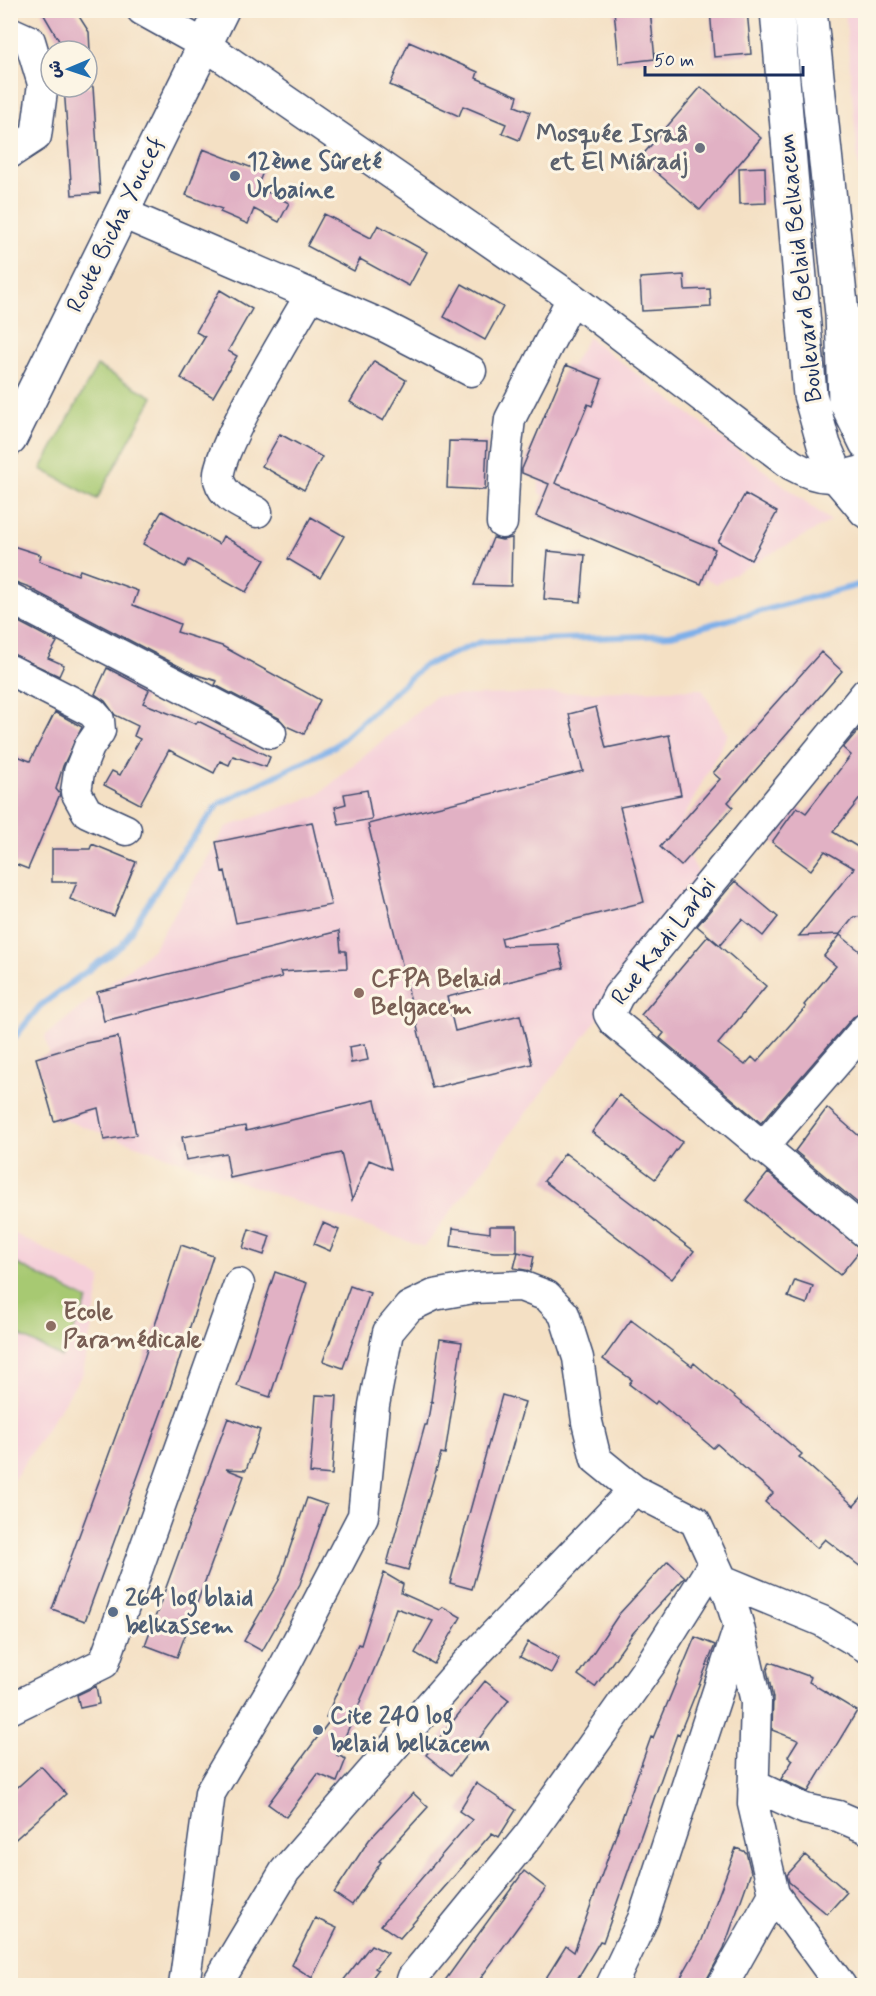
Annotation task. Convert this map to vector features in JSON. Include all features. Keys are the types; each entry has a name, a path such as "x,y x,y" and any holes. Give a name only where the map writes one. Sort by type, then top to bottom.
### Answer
{"main road":[{"name":"Route Bicha Youcef","path":"10,439 222,10"},
{"name":"Boulevard Belaid Belkacem","path":"777,10 810,395 824,445 852,474 866,512"},
{"name":"Boulevard Belaid Belkacem","path":"810,10 842,314 845,400 866,443"}],"street":[{"path":"142,10 205,45 572,298 792,465 813,477 852,474"},
{"path":"10,32 30,41 43,84 36,136 10,153"},
{"path":"122,213 382,325 471,371"},
{"path":"256,512 226,495 218,479 222,458 235,429 311,294"},
{"path":"502,523 505,460 510,419 572,298"},
{"path":"10,598 271,733"},
{"path":"10,670 92,712 99,720 100,731 89,747 76,792 87,812 126,830"},
{"name":"Rue Kadi Larbi","path":"866,693 611,1006 609,1014 614,1022 866,1233"},
{"path":"762,1148 866,1028"},
{"path":"10,1709 104,1663 239,1284"},
{"path":"184,1986 210,1793 280,1675 363,1516 374,1405 388,1332 409,1307 434,1295 473,1288 521,1286 547,1296 564,1314 578,1358 586,1422 596,1459 634,1490 695,1521 739,1627 756,1702 753,1804 774,1894 841,1986"},
{"path":"216,1986 285,1871 465,1665 634,1490"},
{"path":"718,1572 822,1622 866,1647"},
{"path":"410,1986 413,1977 529,1835 718,1572"},
{"path":"611,1986 643,1919 739,1627"},
{"path":"753,1785 805,1809 838,1816 866,1828"},
{"path":"722,1986 774,1894"}],"shaded area":[{"path":"845,11 865,11 865,218 863,219"},
{"path":"588,337 831,521 716,584 539,493 538,425"},
{"name":"CFPA Belaid Belgacem","path":"702,689 728,734 676,832 703,881 424,1247 65,1120 45,1036 153,949 226,827 318,795 435,696"},
{"name":"Ecole Paramédicale","path":"11,1232 101,1278 83,1373 11,1484"}],"green space":[{"path":"97,366 153,397 97,499 41,469"},
{"path":"11,1261 88,1300 61,1357 11,1331"}],"building":[{"path":"41,10 75,10 89,32 89,39 58,39"},
{"path":"614,10 650,10 655,59 619,63"},
{"path":"710,10 747,10 751,54 714,57"},
{"path":"409,42 478,72 476,78 518,96 515,106 530,112 519,140 502,133 506,124 463,106 459,116 390,85"},
{"name":"Mosquée Israâ et El Miâradj","path":"701,87 761,138 700,210 640,158"},
{"path":"65,99 94,99 100,193 72,195"},
{"path":"203,149 263,172 257,187 289,203 279,222 254,209 248,224 220,212 222,209 186,195"},
{"path":"765,167 766,203 740,204 739,168"},
{"path":"324,214 371,238 378,225 427,252 409,286 360,259 354,271 307,246"},
{"path":"684,275 685,290 710,289 711,307 642,311 640,278"},
{"path":"462,284 503,307 485,340 444,317"},
{"path":"220,290 252,309 228,351 237,356 213,397 181,378 205,337 196,332"},
{"path":"374,361 406,380 383,421 350,402"},
{"path":"566,365 602,379 592,406 588,404 555,483 715,549 701,584 536,516 549,484 522,473 522,469"},
{"path":"280,434 322,457 304,490 262,466"},
{"path":"449,441 487,442 485,490 447,488"},
{"path":"745,494 777,512 751,560 718,542"},
{"path":"162,511 219,544 223,536 265,560 246,592 189,560 185,567 143,544"},
{"path":"311,517 344,536 320,578 288,559"},
{"path":"493,538 502,540 512,538 511,586 474,585"},
{"path":"10,545 41,555 39,561 78,575 80,570 138,591 133,605 180,624 177,632 222,646 320,700 304,734 286,726 279,718 215,685 217,681 194,674 32,588 10,580"},
{"path":"548,551 585,555 581,602 544,599"},
{"path":"15,620 57,642 48,658 64,665 59,676 10,653 10,628"},
{"path":"821,652 842,671 728,802 733,807 681,866 660,847 720,779 713,773"},
{"path":"107,668 149,690 143,703 196,724 198,721 270,757 266,767 233,756 229,765 220,761 214,773 169,750 140,804 104,785 112,771 120,775 140,739 134,736 138,726 115,715 105,701 95,694"},
{"path":"596,707 606,748 669,735 681,795 620,807 644,902 501,938 503,946 558,944 564,968 447,997 455,1031 520,1015 532,1064 432,1088 368,824 583,771 569,714"},
{"path":"55,712 82,727 63,766 56,789 60,794 28,869 10,862 10,753 30,761"},
{"path":"866,721 866,791 833,832 866,852 866,916 854,917 840,934 799,936 854,868 825,851 811,870 772,842 797,807 806,813 851,755 843,748"},
{"path":"367,790 372,819 339,825 335,807 346,804 344,794"},
{"path":"312,822 331,905 236,923 216,842"},
{"path":"92,844 136,862 114,916 70,899 77,882 52,882 52,849 90,849"},
{"path":"735,881 778,917 763,936 742,919 720,945 697,926"},
{"path":"339,931 341,951 346,951 347,968 280,972 282,977 104,1021 97,992"},
{"path":"840,935 866,956 866,1011 853,1017 761,1123 660,1038 664,1033 641,1015 708,936 766,986 718,1044 745,1065 752,1057 757,1062 806,1007 804,1005 836,966 824,956"},
{"path":"118,1037 136,1135 104,1140 98,1108 54,1121 36,1058 86,1043"},
{"path":"365,1044 368,1060 351,1063 349,1047"},
{"path":"619,1095 682,1142 655,1179 592,1132"},
{"path":"375,1100 391,1169 369,1160 352,1200 341,1153 230,1178 226,1153 186,1160 182,1137 245,1126 246,1131"},
{"path":"827,1108 866,1142 866,1210 795,1151"},
{"path":"565,1153 694,1251 672,1279 544,1181"},
{"path":"768,1173 861,1249 840,1275 746,1200"},
{"path":"323,1223 339,1230 330,1251 314,1244"},
{"path":"490,1226 517,1226 517,1252 494,1252 451,1246 453,1228 490,1233"},
{"path":"249,1229 270,1236 264,1255 243,1248"},
{"path":"181,1245 213,1256 168,1394 85,1621 52,1609 144,1359"},
{"path":"518,1252 534,1256 531,1271 514,1268"},
{"path":"275,1272 307,1283 270,1397 237,1386"},
{"path":"795,1280 813,1286 807,1304 788,1297"},
{"path":"350,1286 370,1293 343,1368 323,1361"},
{"path":"631,1320 692,1366 694,1363 802,1454 799,1457 854,1506 866,1492 866,1571 825,1539 817,1548 765,1502 773,1493 717,1444 713,1448 657,1401 655,1404 629,1384 632,1380 603,1359"},
{"path":"440,1339 462,1342 445,1454 441,1453 408,1570 387,1564 425,1425 427,1425 431,1402 434,1402 431,1401"},
{"path":"316,1395 337,1396 332,1475 310,1473"},
{"path":"502,1395 525,1402 472,1589 450,1583"},
{"path":"228,1418 260,1430 246,1470 226,1469 244,1476 177,1657 145,1645"},
{"path":"307,1498 327,1505 300,1584 262,1651 244,1641 279,1580"},
{"path":"668,1561 685,1577 633,1633 595,1687 578,1675 619,1614"},
{"path":"384,1573 403,1584 401,1593 439,1610 443,1607 461,1617 434,1664 415,1653 433,1621 396,1608 379,1658 337,1755 346,1759 337,1782 318,1774 286,1817 268,1804 331,1719 326,1717 358,1644 361,1645"},
{"path":"695,1637 715,1645 679,1735 677,1734 603,1942 600,1941 573,1986 541,1986 566,1946 574,1952 651,1737 653,1738"},
{"path":"528,1642 559,1658 551,1673 520,1657"},
{"path":"770,1662 811,1677 809,1682 857,1711 808,1792 781,1779 793,1760 788,1756 798,1740 772,1730 773,1698 767,1670"},
{"path":"485,1681 509,1700 451,1775 426,1755"},
{"path":"96,1686 99,1704 80,1708 77,1695"},
{"path":"41,1766 66,1794 10,1844 10,1794"},
{"path":"476,1783 516,1810 499,1837 492,1833 400,1938 381,1925 472,1820 459,1811"},
{"path":"413,1793 428,1807 379,1861 381,1862 352,1905 334,1893 369,1840"},
{"path":"736,1848 746,1852 751,1872 724,1948 703,1986 676,1986 702,1940"},
{"path":"805,1855 847,1892 827,1914 789,1882 787,1875"},
{"path":"524,1871 546,1888 475,1986 441,1986"},
{"path":"315,1918 337,1928 312,1978 292,1965"},
{"path":"371,1945 388,1953 375,1968 378,1970 366,1986 339,1986"}],"waterway":[{"path":"10,1043 40,1006 122,945 175,861 219,804 335,746 423,666 481,642 671,635 866,583"}],"place":[{"name":"Mosquée Israâ et El Miâradj","path":"700,148"},
{"name":"12ème Sûreté Urbaine","path":"235,176"},
{"name":"CFPA Belaid Belgacem","path":"359,993"},
{"name":"Ecole Paramédicale","path":"51,1326"},
{"name":"264 log blaid belkassem","path":"113,1612"},
{"name":"Cite 240 log belaid belkacem","path":"318,1730"}]}
